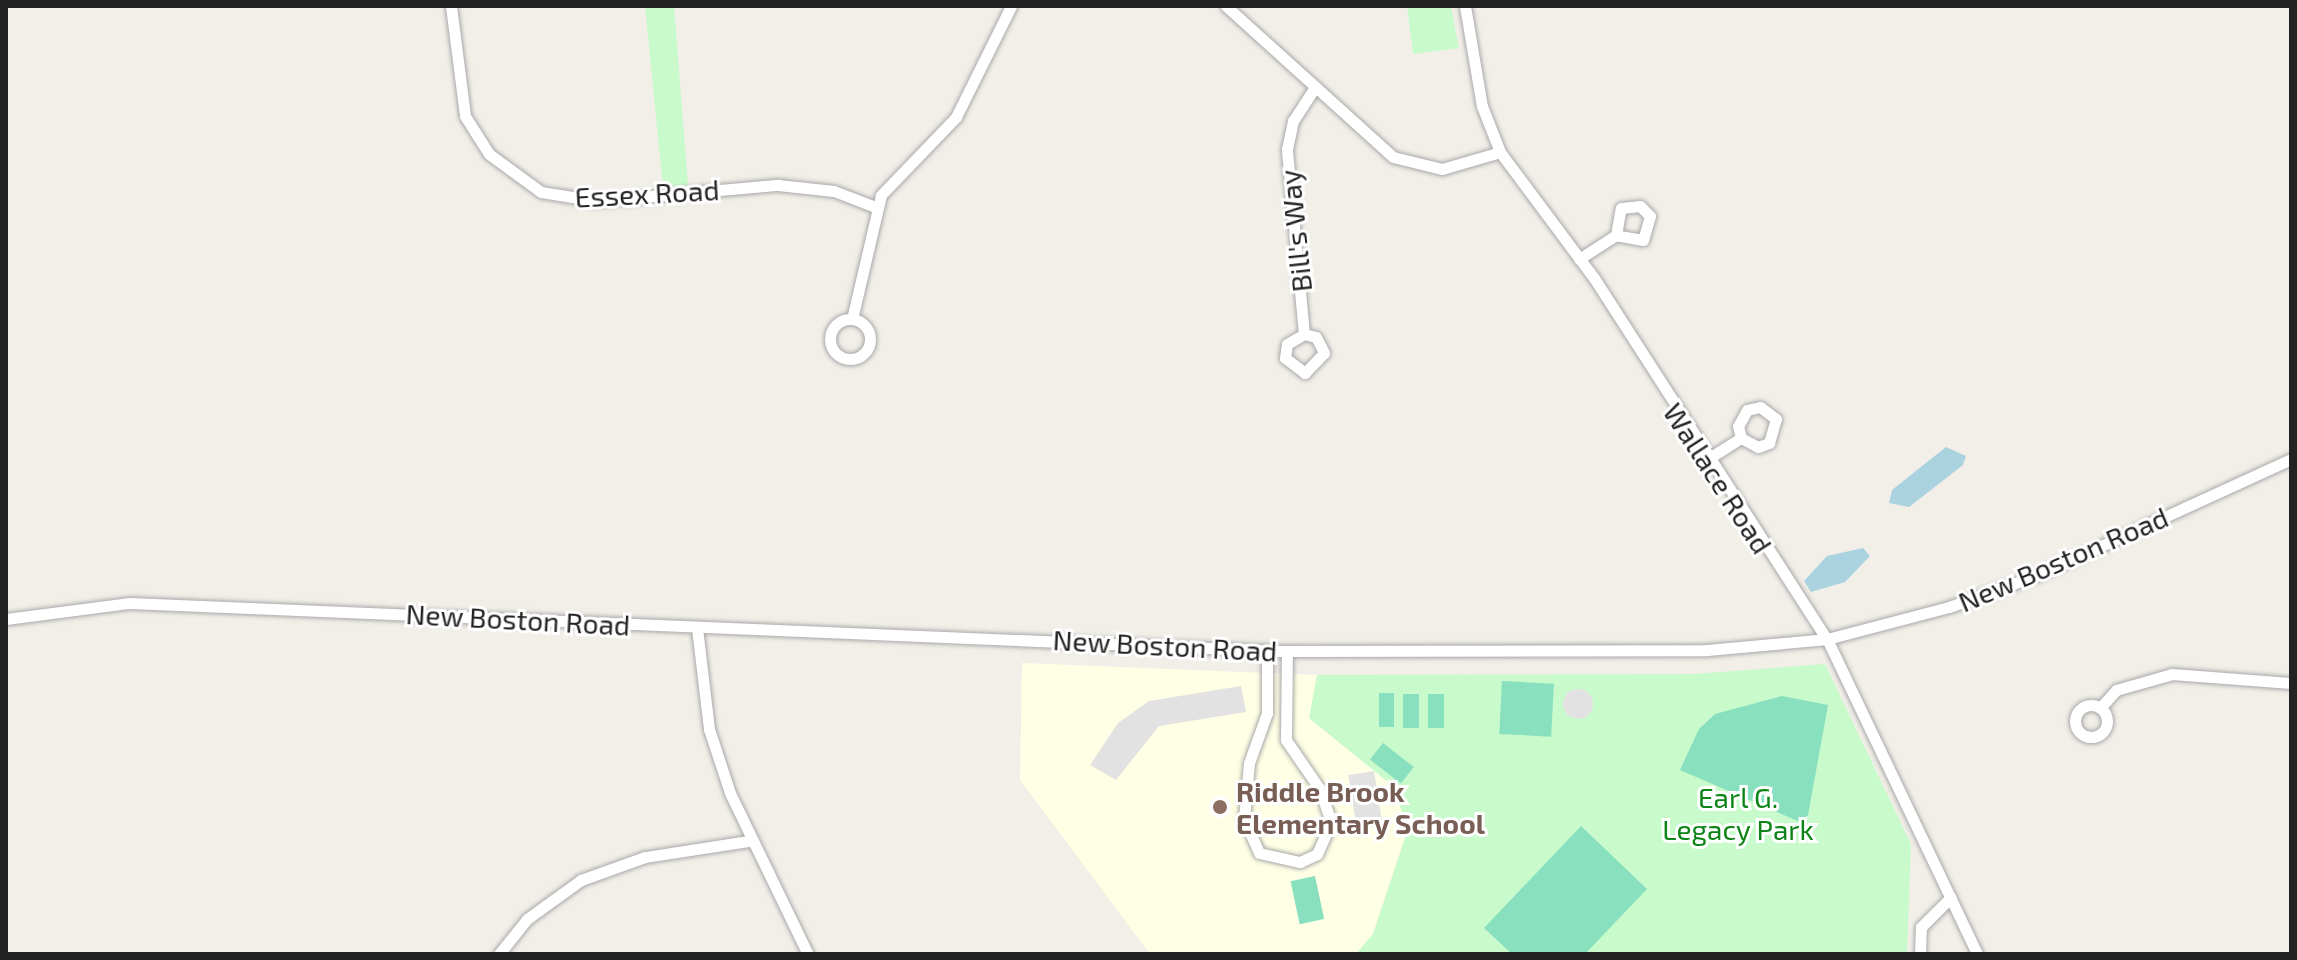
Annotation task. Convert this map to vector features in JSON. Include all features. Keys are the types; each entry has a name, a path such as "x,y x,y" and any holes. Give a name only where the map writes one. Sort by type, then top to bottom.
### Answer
{"street":[{"name":"Essex Road","path":"451,6 465,116 497,162 541,192 610,201 778,185 834,191 875,207"},
{"path":"852,319 875,207 892,180 956,117 1011,6"},
{"path":"1226,6 1315,87 1410,165 1442,169 1500,152"},
{"name":"Wallace Road","path":"1465,6 1482,106 1500,152 1579,259 1706,460 1827,639 1977,954"},
{"name":"Bill's Way","path":"1304,334 1287,149 1293,121 1315,87"},
{"path":"1579,259 1616,235"},
{"path":"1706,460 1741,438"},
{"name":"New Boston Road","path":"6,619 130,603 1287,651 1707,650 1827,639 2017,584 2291,459"},
{"path":"697,628 709,729 748,841 808,954"},
{"path":"1267,650 1266,720 1249,763 1244,819 1259,853 1300,862 1317,854 1331,822 1319,788 1286,740 1287,651"},
{"path":"2100,708 2116,690 2172,674 2291,683"},
{"path":"499,954 527,919 581,880 645,857 748,841"},
{"path":"1920,954 1921,927 1951,897"}],"shaded area":[{"name":"Riddle Brook Elementary School","path":"1022,663 1317,675 1310,719 1393,786 1408,829 1373,934 1356,954 1150,954 1020,780"},
{"path":"1241,686 1246,712 1159,726 1116,780 1090,765 1118,723 1149,701"},
{"path":"1578,689 1588,694 1593,704 1588,714 1578,719 1568,714 1563,704 1568,694"},
{"path":"1374,771 1383,825 1357,829 1348,775"}],"green space":[{"path":"645,6 674,6 688,185 663,188"},
{"path":"1407,6 1451,6 1459,48 1413,54"},
{"name":"Earl G. Legacy Park","path":"1825,664 1911,844 1907,954 1356,954 1373,934 1408,829 1393,786 1309,718 1317,675 1694,674"},
{"path":"1502,681 1554,684 1551,737 1499,734"},
{"path":"1379,693 1394,693 1394,727 1379,727"},
{"path":"1403,694 1419,694 1419,728 1403,728"},
{"path":"1428,694 1444,694 1444,728 1428,728"},
{"path":"1782,696 1828,705 1808,815 1800,822 1680,770 1699,729 1715,714"},
{"path":"1383,743 1414,767 1401,784 1370,760"},
{"path":"1581,826 1647,889 1585,954 1512,954 1484,928"},
{"path":"1315,876 1324,919 1300,924 1291,881"}],"water":[{"path":"1946,447 1966,456 1963,465 1909,507 1889,503 1892,490"},
{"path":"1863,548 1870,556 1845,582 1811,592 1804,581 1827,556"}],"place":[{"name":"Riddle Brook Elementary School","path":"1220,807"}]}
